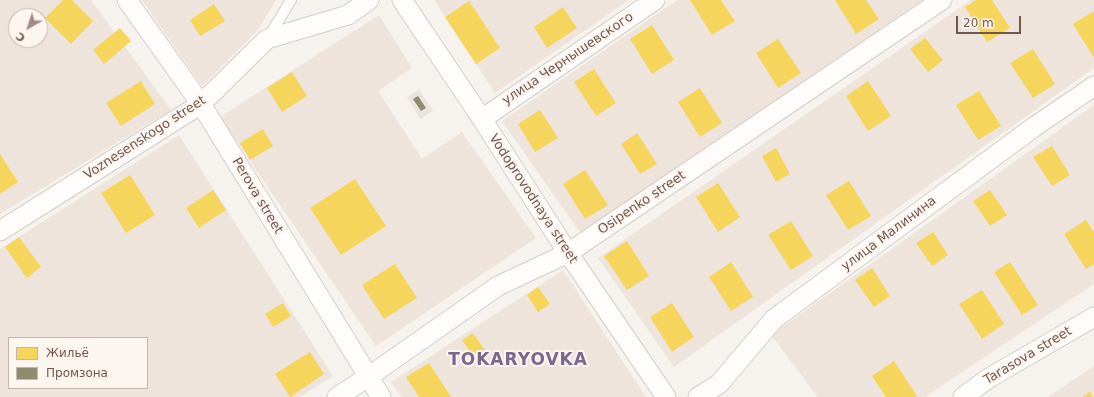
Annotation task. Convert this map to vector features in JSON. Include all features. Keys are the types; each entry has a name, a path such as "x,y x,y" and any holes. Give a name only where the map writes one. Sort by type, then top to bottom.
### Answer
{"street":[{"name":"Perova street","path":"126,0 201,104 381,397"},
{"name":"Voznesenskogo street","path":"0,231 201,104 267,39 348,15 369,0"},
{"name":"Vodoprovodnaya street","path":"402,0 482,119 568,254 666,397"},
{"name":"улица Чернышевского","path":"482,119 655,0"},
{"name":"Osipenko street","path":"337,397 368,378 498,286 568,254 942,0"},
{"name":"улица Малинина","path":"698,397 719,384 774,319 1034,126 1094,86"},
{"name":"Tarasova street","path":"963,397 990,378 1094,316"}],"lane":[{"path":"267,39 291,0"}],"shaded area":[{"path":"0,0 91,0 171,110 0,214"},
{"path":"142,0 276,0 258,30 202,86"},
{"path":"434,0 629,0 495,93"},
{"path":"677,0 923,0 581,234 502,121"},
{"path":"971,0 1094,0 1094,68 674,367 598,258"},
{"path":"379,15 412,68 378,91 422,159 462,132 536,238 376,346 220,117"},
{"path":"419,89 433,111 420,119 407,97"},
{"path":"1094,105 1094,284 925,397 818,397 771,335"},
{"path":"179,135 333,376 300,397 0,397 0,249"},
{"path":"563,270 646,397 402,397 391,382"},
{"path":"1094,366 1094,397 1048,397"}],"building: Жильё":[{"path":"63,0 72,0 93,21 71,44 48,21 48,15"},
{"path":"690,0 721,0 735,21 712,35"},
{"path":"835,0 866,0 879,19 856,34"},
{"path":"976,0 992,0 1010,28 987,42 965,7"},
{"path":"469,1 500,48 476,64 445,17"},
{"path":"214,4 225,21 200,36 190,20"},
{"path":"563,7 577,28 547,48 534,27"},
{"path":"1094,11 1094,58 1073,24"},
{"path":"652,25 674,60 652,74 630,39"},
{"path":"120,28 131,41 104,64 93,50"},
{"path":"925,38 943,60 928,72 910,49"},
{"path":"778,39 801,73 778,88 756,53"},
{"path":"1033,49 1055,84 1033,98 1010,63"},
{"path":"594,69 616,103 596,116 574,82"},
{"path":"292,72 307,96 282,112 267,88"},
{"path":"141,81 155,104 121,126 106,103"},
{"path":"868,81 891,116 868,131 846,96"},
{"path":"700,88 722,123 700,137 678,102"},
{"path":"979,91 1001,126 978,140 956,105"},
{"path":"540,110 558,138 535,152 518,124"},
{"path":"263,129 273,146 250,160 240,143"},
{"path":"637,133 657,164 640,174 621,144"},
{"path":"1052,146 1070,175 1052,186 1033,157"},
{"path":"776,148 790,174 776,182 762,156"},
{"path":"0,154 18,182 0,194"},
{"path":"585,170 608,205 585,219 563,184"},
{"path":"130,175 155,215 126,233 101,193"},
{"path":"355,179 386,226 341,255 310,208"},
{"path":"849,181 871,216 848,230 826,195"},
{"path":"718,183 740,217 718,232 696,197"},
{"path":"213,190 226,210 199,228 186,208"},
{"path":"990,190 1007,215 990,226 973,201"},
{"path":"1086,220 1094,232 1094,264 1086,269 1064,234"},
{"path":"791,221 813,256 791,270 768,235"},
{"path":"933,232 948,255 932,266 916,243"},
{"path":"19,237 41,267 27,278 5,247"},
{"path":"627,241 649,276 627,290 604,256"},
{"path":"731,262 753,297 731,311 709,277"},
{"path":"1010,262 1038,305 1022,315 994,272"},
{"path":"395,264 417,298 384,319 362,285"},
{"path":"872,268 890,296 874,307 855,280"},
{"path":"538,287 550,304 538,312 527,295"},
{"path":"982,290 1004,324 982,339 959,304"},
{"path":"283,303 291,316 273,327 265,314"},
{"path":"672,303 694,337 672,352 650,317"},
{"path":"473,333 486,352 475,359 462,340"},
{"path":"310,352 324,374 290,397 275,374"},
{"path":"894,361 917,396 886,397 872,376"},
{"path":"429,363 451,397 419,397 406,377"},
{"path":"1090,392 1093,397 1082,397"}],"building: Промзона":[{"path":"418,96 426,108 421,111 413,99"}],"district":[{"name":"TOKARYOVKA","path":"518,361"}]}
